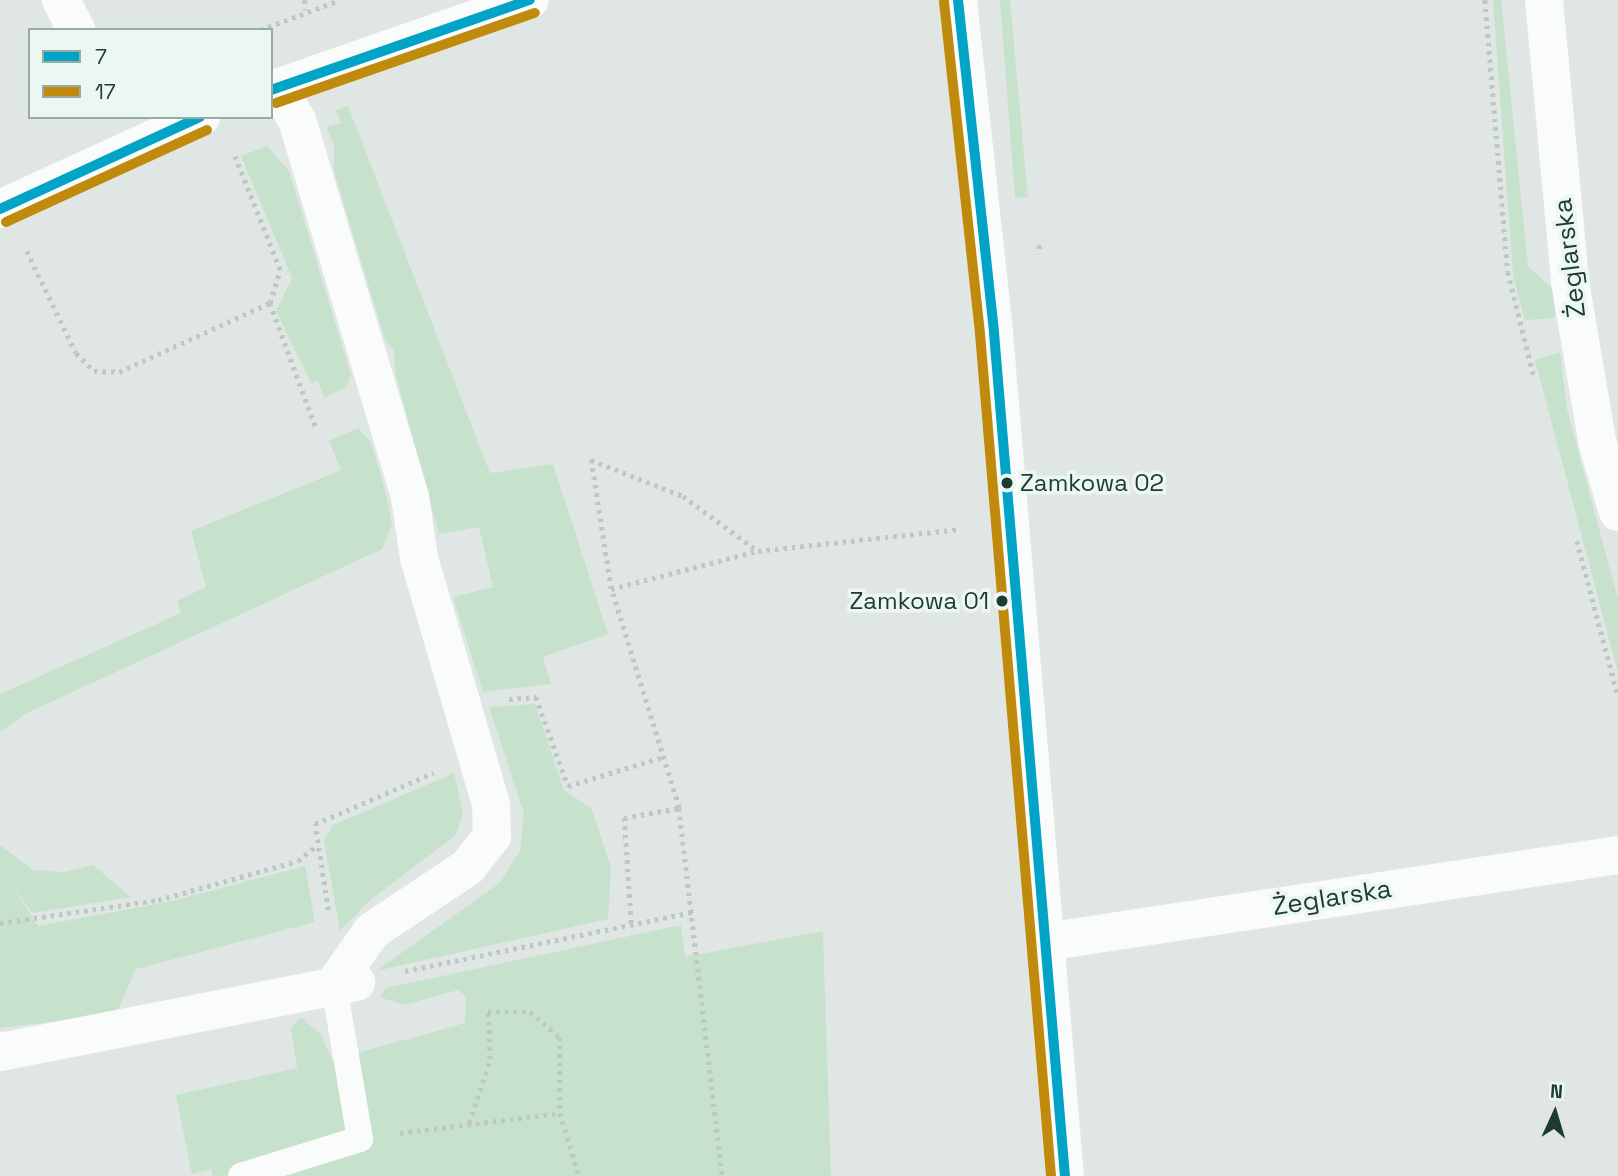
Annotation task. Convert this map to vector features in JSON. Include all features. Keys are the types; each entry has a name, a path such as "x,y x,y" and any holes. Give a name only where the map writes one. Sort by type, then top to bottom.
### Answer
{"street":[{"path":"61,0 75,28"},
{"path":"0,1052 345,984 372,931 468,867 492,836 491,805 419,558 410,497 297,120 274,88 530,0"},
{"path":"958,0 1011,524 1065,1176"},
{"name":"Żeglarska","path":"1544,0 1570,282 1598,444 1618,512"},
{"path":"10,223 125,132 191,119"},
{"name":"Żeglarska","path":"1045,942 1618,855"}],"lane":[{"path":"241,1176 360,1139 345,984"}],"path":[{"path":"304,0 305,10"},
{"path":"264,28 305,10 340,0"},
{"path":"230,144 280,270 270,303 316,428"},
{"path":"10,223 76,353 94,371 120,372 270,303"},
{"path":"1039,245 1040,254"},
{"path":"722,1176 679,808 611,589 591,460 683,496 758,551"},
{"path":"611,589 758,551 1011,524"},
{"path":"459,702 536,697 568,786 663,757"},
{"path":"330,921 314,824 475,755"},
{"path":"631,923 624,818 679,808"},
{"path":"0,923 158,900 298,861 317,845"},
{"path":"345,984 692,912"},
{"path":"470,1123 490,1059 488,1012 530,1012 560,1037 561,1113 579,1176"},
{"path":"360,1139 561,1113"}],"green space":[{"path":"1000,0 1010,0 1028,197 1015,198"},
{"path":"1493,0 1501,0 1528,266 1554,290 1555,318 1525,320 1513,276"},
{"path":"348,106 490,473 553,464 608,634 543,657 551,684 483,692 453,597 493,587 479,527 439,534 395,372 394,350 385,340 334,171 334,145 326,127 341,123 336,110"},
{"path":"267,146 289,171 351,375 347,386 325,398 318,381 311,383 276,311 292,278 241,156"},
{"path":"1560,352 1567,410 1618,599 1618,673 1535,360"},
{"path":"358,428 371,442 387,498 392,525 382,549 25,714 0,732 0,694 181,613 177,601 206,587 191,531 341,470 329,441"},
{"path":"535,704 564,790 592,809 611,868 608,919 376,971 500,883 520,851 524,813 489,707"},
{"path":"454,773 463,814 456,835 369,901 340,931 324,841 333,825"},
{"path":"0,845 33,870 64,872 93,865 131,897 32,913 6,876 38,926 172,901 305,866 315,922 136,969 116,1014 0,1028"},
{"path":"681,925 685,957 823,931 831,1176 213,1176 211,1169 192,1174 176,1095 297,1068 291,1028 301,1017 321,1035 332,1060 465,1023 466,996 458,990 404,1005 379,997 386,988"}],"transit line":[{"name":"7","path":"273,89 530,0"},
{"name":"7","path":"958,0 994,333 1065,1176"},
{"name":"17","path":"944,2 980,334 1051,1176"},
{"name":"17","path":"276,103 535,13"},
{"name":"7","path":"0,209 196,119"},
{"name":"17","path":"6,222 207,130"}],"place":[{"name":"Zamkowa 02","path":"1007,483"},
{"name":"Zamkowa 01","path":"1002,601"}]}
